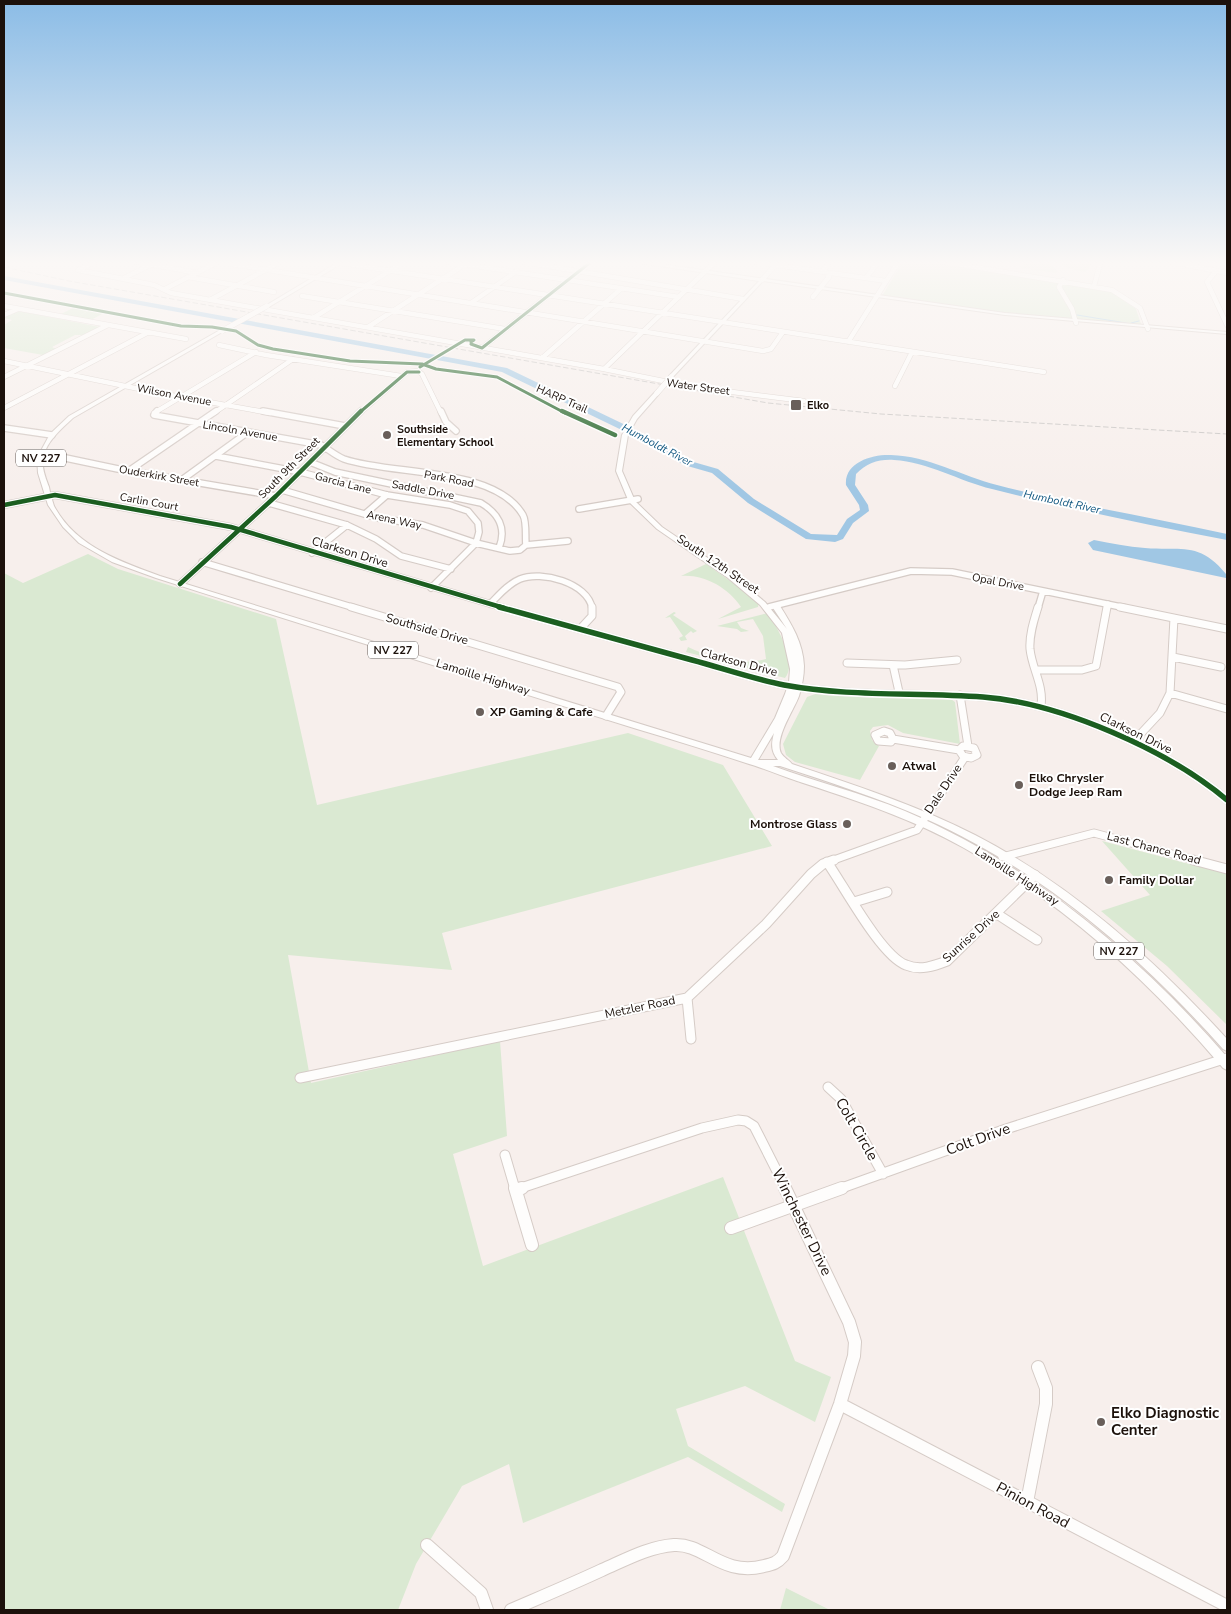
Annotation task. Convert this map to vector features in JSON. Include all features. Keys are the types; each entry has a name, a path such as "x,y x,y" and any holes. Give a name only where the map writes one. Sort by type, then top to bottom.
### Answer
{"main road":[{"name":"NV 227","path":"180,584 114,561 80,542 65,526 51,496 40,463 42,453 52,435 71,417 212,336"},
{"path":"706,341 710,336"},
{"name":"South 12th Street","path":"706,341 635,416 624,436 620,450 624,476 635,499 650,520 671,538 745,586 772,607"},
{"name":"South 12th Street","path":"635,499 674,534 747,582 788,622 797,643 801,663 791,709 755,762"},
{"name":"Lamoille Highway","path":"180,584 755,762 923,818 993,860 1032,878 1090,914 1150,964 1191,1005 1227,1046"},
{"name":"South 12th Street","path":"755,762 795,686"},
{"path":"784,720 774,745 777,755 793,766 826,778"},
{"name":"Lamoille Highway","path":"755,762 781,763 826,778 923,818 1005,856 1133,964 1172,1001 1226,1061"}],"street":[{"path":"4,378 87,336"},
{"path":"4,408 141,336"},
{"path":"169,336 186,339"},
{"name":"Water Street","path":"419,336 604,368 694,387 804,401"},
{"path":"482,348 497,336"},
{"path":"542,358 568,336"},
{"path":"604,368 639,336"},
{"path":"677,336 768,350 779,336"},
{"path":"811,336 1044,372"},
{"path":"848,342 852,336"},
{"path":"219,345 293,360 401,376"},
{"path":"183,397 256,352"},
{"path":"895,386 912,352"},
{"path":"130,470 293,360"},
{"name":"Wilson Avenue","path":"4,361 183,397 345,426"},
{"name":"South 9th Street","path":"180,584 269,503 345,426 401,376 414,370 422,374 446,422 456,431"},
{"name":"Lincoln Avenue","path":"183,397 154,412 154,415 322,445 324,448"},
{"path":"4,428 52,435"},
{"path":"183,479 248,432"},
{"name":"Park Road","path":"324,448 335,454 357,461 397,471 448,476 485,486 508,498 521,510 527,530 526,545"},
{"name":"Ouderkirk Street","path":"42,453 276,496"},
{"name":"Garcia Lane","path":"216,456 300,472 387,495 450,505 468,511 478,523 479,532 476,544"},
{"name":"Saddle Drive","path":"310,462 335,472 436,491 481,503 494,511 501,520 503,534 499,548"},
{"name":"Arena Way","path":"282,490 385,520 423,525 476,544"},
{"path":"365,514 387,495"},
{"path":"4,506 51,496"},
{"name":"Carlin Court","path":"51,496 239,530"},
{"path":"579,509 635,499"},
{"path":"269,503 347,525 376,539 401,556 451,569"},
{"path":"312,553 347,525"},
{"name":"Clarkson Drive","path":"239,530 431,588 769,682 846,691 960,695 1007,699 1041,706 1098,726 1133,742 1207,783 1227,800"},
{"path":"431,588 476,544 517,551 526,545 568,541"},
{"name":"Southside Drive","path":"202,562 618,687 621,692 606,716"},
{"name":"Opal Drive","path":"772,607 902,573 926,570 952,572 1227,629"},
{"path":"490,604 516,581 524,578 539,577 576,587 587,595 593,608 592,617 580,629"},
{"path":"1041,706 1042,690 1031,655 1030,644 1043,591"},
{"path":"1037,670 1082,670 1096,666 1108,604"},
{"path":"1133,742 1160,712 1170,693 1174,618"},
{"path":"1173,657 1221,667"},
{"path":"847,663 893,665 957,660"},
{"path":"893,665 899,692"},
{"path":"1170,693 1227,709"},
{"name":"Dale Drive","path":"960,695 968,746"},
{"path":"893,739 959,750"},
{"name":"Dale Drive","path":"963,746 968,746 976,749 978,753 974,758 965,757 959,750 963,746"},
{"name":"Dale Drive","path":"923,818 965,757"},
{"name":"Metzler Road","path":"300,1078 686,998 766,924 811,874 827,862 917,830 923,818"},
{"name":"Last Chance Road","path":"993,860 1094,833 1227,868"},
{"name":"Sunrise Drive","path":"827,862 890,956 910,967 922,968 934,967 947,961 1032,878"},
{"path":"854,902 887,892"},
{"path":"997,914 1037,940"},
{"path":"686,998 691,1038"},
{"name":"Colt Drive","path":"731,1228 1006,1128 1226,1061"},
{"name":"Colt Circle","path":"828,1087 841,1099 882,1174"},
{"name":"Winchester Drive","path":"511,1610 660,1547 676,1545 688,1548 730,1567 750,1570 778,1563 783,1556 840,1404 854,1356 855,1342 849,1322 762,1139 754,1126 746,1121 738,1120 702,1128 516,1190"},
{"path":"505,1155 532,1245"},
{"path":"1027,1502 1046,1404 1046,1388 1038,1367"},
{"name":"Pinion Road","path":"840,1404 1227,1606"},
{"path":"427,1545 481,1593 488,1610"}],"green space":[{"path":"4,336 72,336 52,347 56,349 43,355 4,348"},
{"path":"88,554 118,569 276,619 317,805 628,733 723,765 772,846 442,933 452,970 288,955 311,1083 500,1041 507,1136 453,1154 483,1266 723,1177 795,1361 831,1377 815,1422 745,1386 676,1409 688,1446 785,1504 782,1512 688,1457 523,1523 509,1464 462,1486 416,1564 398,1610 4,1610 4,573 23,583"},
{"path":"706,564 759,601 758,607 718,619 741,607 736,600 714,583 698,577 681,576"},
{"path":"674,612 676,613 673,615 697,631 693,633 691,631 685,636 687,640 681,641 679,638 683,636 670,617 665,618"},
{"path":"768,613 781,636 788,654 788,671 785,678 686,652 688,647 727,660 747,662 766,659 763,636 753,619 737,622 741,628 749,631 741,632 737,629 717,626"},
{"path":"818,693 948,697 955,702 960,744 903,733 888,725 873,727 870,731 872,740 879,746 860,780 795,762 786,755 783,744 807,697"},
{"path":"1102,841 1227,874 1227,1025 1167,966 1101,911 1150,895"},
{"path":"786,1588 830,1610 780,1610"}],"water":[{"path":"1094,540 1120,545 1198,552 1207,556 1216,564 1226,574 1226,578 1093,550 1088,543"}],"waterway":[{"name":"Humboldt River","path":"321,336 504,370 635,433 687,463 715,471 751,501 809,537 835,539 840,537 850,521 865,511 864,505 850,485 852,473 867,461 889,457 923,463 981,484 1022,494 1227,537"}],"railway":[{"path":"386,336 768,403 881,414 1227,434"}],"cycle path":[{"name":"HARP Trail","path":"244,336 258,345 273,349 350,361 422,364 436,369 497,377 543,403 615,435"},
{"path":"471,344 482,348 497,336"},
{"path":"420,367 465,340 474,340 471,342"},
{"path":"180,584 276,496 345,426 385,389 407,372 419,372"},
{"path":"4,505 55,495 231,527 431,588 784,685 846,691 985,697 1043,707 1098,726 1133,742 1207,783 1227,800"}],"place":[{"name":"Elko","path":"796,405"},
{"name":"Southside Elementary School","path":"387,435"},
{"name":"XP Gaming & Cafe","path":"480,712"},
{"name":"Atwal","path":"892,766"},
{"name":"Elko Chrysler Dodge Jeep Ram","path":"1019,785"},
{"name":"Montrose Glass","path":"847,824"},
{"name":"Family Dollar","path":"1109,880"},
{"name":"Elko Diagnostic Center","path":"1101,1422"}]}
